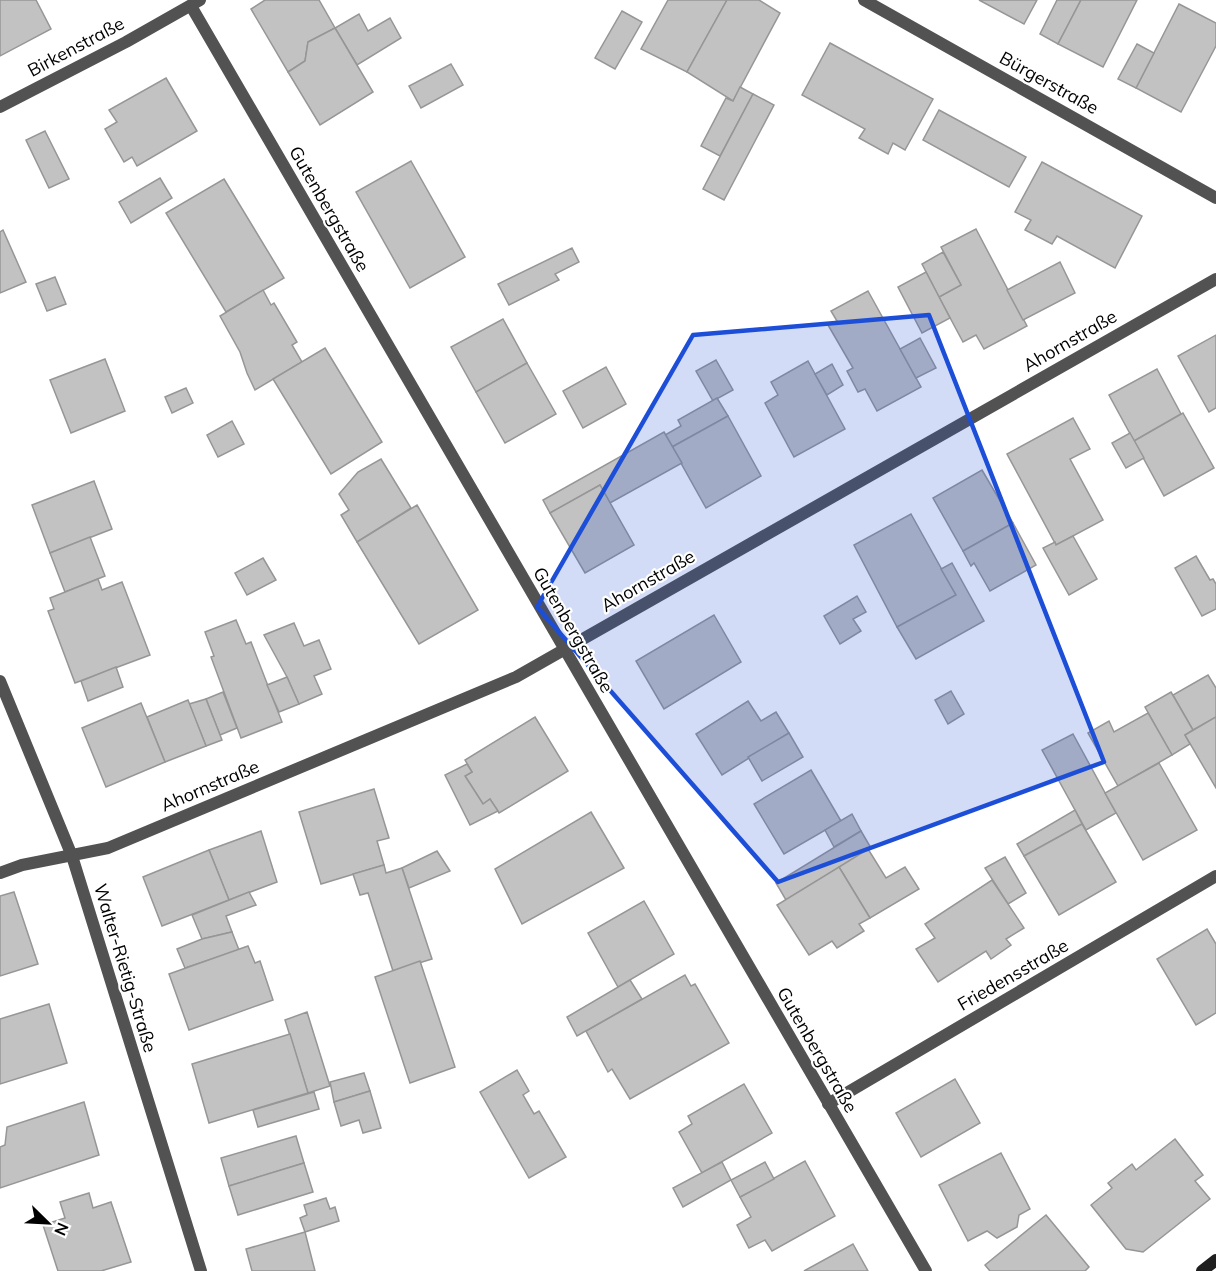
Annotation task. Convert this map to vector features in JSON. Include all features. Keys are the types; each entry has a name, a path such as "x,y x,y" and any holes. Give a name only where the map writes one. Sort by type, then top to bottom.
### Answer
{"main road":[{"path":"1202,1271 1216,1260"}],"street":[{"name":"Bürgerstraße","path":"864,0 1216,198"},
{"name":"Birkenstraße","path":"0,107 62,76 195,3"},
{"name":"Gutenbergstraße","path":"195,3 564,650 926,1271"},
{"name":"Ahornstraße","path":"0,873 21,865 108,848 516,677 1216,279"},
{"name":"Walter-Rietig-Straße","path":"0,681 72,856 201,1271"},
{"name":"Friedensstraße","path":"828,1104 1216,876"}],"highlighted area":[{"path":"929,315 1104,762 778,882 537,607 693,335"}],"building":[{"path":"0,0 36,0 51,29 0,56"},
{"path":"265,0 319,0 335,28 308,42 305,61 288,72 251,9"},
{"path":"668,0 727,0 687,72 641,49"},
{"path":"727,0 759,0 780,13 733,101 687,72"},
{"path":"979,0 1037,0 1024,24"},
{"path":"1057,0 1081,0 1058,44 1040,34"},
{"path":"1081,0 1137,0 1103,67 1058,44"},
{"path":"1179,4 1216,23 1216,46 1181,112 1136,88"},
{"path":"622,11 642,22 615,69 595,58"},
{"path":"359,14 368,31 390,18 401,38 357,65 335,28"},
{"path":"335,28 373,92 320,125 288,72 305,61 308,42"},
{"path":"830,43 933,99 905,150 893,143 888,154 859,138 865,129 802,95"},
{"path":"1137,44 1154,53 1136,88 1118,79"},
{"path":"451,64 463,85 421,108 409,86"},
{"path":"166,78 197,131 137,166 132,157 124,162 105,129 117,122 109,110"},
{"path":"740,87 753,94 720,156 701,146 726,98 733,101"},
{"path":"753,94 774,105 724,200 703,189"},
{"path":"939,110 1026,157 1009,187 923,140"},
{"path":"45,131 69,179 49,188 26,140"},
{"path":"411,161 465,257 410,288 356,192"},
{"path":"1042,162 1142,216 1115,268 1057,236 1052,244 1025,230 1031,220 1015,212"},
{"path":"160,178 172,198 131,223 119,202"},
{"path":"224,179 284,278 226,312 166,213"},
{"path":"976,229 1027,326 984,349 976,335 963,342 939,297 961,285 941,247"},
{"path":"3,230 26,282 0,293 0,232"},
{"path":"572,248 579,262 555,274 559,280 509,305 498,284"},
{"path":"943,252 961,285 939,297 922,264"},
{"path":"1060,262 1075,293 1023,320 1007,290"},
{"path":"926,272 950,318 922,333 898,287"},
{"path":"55,277 66,304 47,311 36,284"},
{"path":"263,290 271,305 274,303 297,342 292,345 302,362 255,390 240,352 220,316"},
{"path":"868,291 921,387 877,411 865,389 858,392 847,371 853,368 828,325 837,321 831,311"},
{"path":"503,319 527,363 476,392 451,347"},
{"path":"1216,335 1216,408 1209,412 1178,356"},
{"path":"920,338 936,368 916,378 900,349"},
{"path":"325,348 382,442 331,474 273,379"},
{"path":"105,359 125,411 71,433 50,380"},
{"path":"716,360 733,390 713,401 696,371"},
{"path":"808,361 845,429 794,457 765,403 778,395 771,382"},
{"path":"527,363 556,414 505,443 476,392"},
{"path":"832,364 843,385 827,395 815,374"},
{"path":"606,367 626,404 583,428 563,391"},
{"path":"1157,369 1181,414 1134,441 1109,395"},
{"path":"186,388 193,403 172,413 165,397"},
{"path":"717,398 728,416 672,447 665,435 681,426 678,420"},
{"path":"1183,413 1214,468 1164,496 1134,441"},
{"path":"728,416 761,476 706,508 672,447"},
{"path":"1073,418 1090,449 1070,459 1103,520 1056,545 1007,454"},
{"path":"232,421 244,444 218,457 207,435"},
{"path":"664,432 682,463 610,503 600,485 550,513 543,500"},
{"path":"1130,433 1144,458 1126,468 1112,443"},
{"path":"381,459 411,508 357,542 341,515 349,510 339,494 358,472"},
{"path":"982,470 1013,523 963,551 933,498"},
{"path":"94,481 112,529 50,553 32,505"},
{"path":"600,485 634,545 585,573 550,513"},
{"path":"417,505 478,610 419,644 357,542"},
{"path":"911,514 956,595 897,627 854,545"},
{"path":"1013,523 1036,565 990,591 974,563 971,566 963,551"},
{"path":"1073,536 1097,579 1069,595 1043,548 1055,542 1056,545"},
{"path":"90,537 105,576 65,592 50,553"},
{"path":"1196,556 1210,580 1213,579 1216,584 1216,609 1202,616 1175,568"},
{"path":"263,558 276,580 247,595 235,573"},
{"path":"952,563 984,621 916,659 897,627 956,595 941,569"},
{"path":"98,579 102,590 122,582 150,655 75,683 48,611 54,609 50,598"},
{"path":"857,596 866,612 853,619 861,631 840,644 824,616"},
{"path":"714,615 741,662 664,709 636,661"},
{"path":"236,620 246,644 251,642 282,722 241,738 211,657 214,656 205,632"},
{"path":"294,623 304,646 319,640 331,669 314,676 322,694 299,704 264,635"},
{"path":"116,667 123,687 88,701 81,681"},
{"path":"1208,675 1216,688 1216,717 1193,730 1173,695"},
{"path":"287,677 299,704 279,712 267,685"},
{"path":"951,691 964,714 948,724 935,700"},
{"path":"223,692 237,728 220,735 206,699"},
{"path":"1171,692 1193,730 1185,735 1190,744 1172,755 1145,707"},
{"path":"206,699 222,740 206,746 189,704"},
{"path":"188,700 206,746 165,762 147,717"},
{"path":"748,701 761,721 776,712 789,733 722,775 696,734"},
{"path":"141,703 165,762 106,787 82,728"},
{"path":"1148,713 1172,755 1118,786 1088,733 1109,721 1114,732"},
{"path":"535,717 568,771 499,813 490,799 483,804 465,776 472,772 465,760"},
{"path":"1216,717 1216,788 1185,735"},
{"path":"789,733 803,757 762,781 748,757"},
{"path":"1073,734 1116,813 1086,830 1042,750"},
{"path":"1159,763 1197,830 1143,860 1105,793"},
{"path":"467,764 472,772 465,776 483,804 490,799 498,811 470,825 445,775"},
{"path":"811,770 841,821 784,854 754,804"},
{"path":"374,789 389,838 377,841 384,865 321,884 299,812"},
{"path":"1075,810 1082,824 1024,856 1017,844"},
{"path":"591,812 624,868 522,924 495,869"},
{"path":"852,814 861,831 834,847 825,830"},
{"path":"1082,824 1116,882 1059,915 1024,856"},
{"path":"261,831 277,882 229,900 209,850"},
{"path":"861,831 871,848 786,900 776,883"},
{"path":"868,849 886,878 905,867 919,889 870,918 839,867"},
{"path":"209,850 229,900 162,926 143,877"},
{"path":"437,851 450,871 409,888 402,868"},
{"path":"1005,857 1026,893 1008,904 985,868"},
{"path":"384,865 386,873 402,868 432,959 393,971 368,893 360,895 353,874"},
{"path":"839,867 870,918 859,924 864,931 837,948 832,941 809,955 777,905"},
{"path":"992,880 1024,928 1006,939 1011,945 991,959 986,951 938,982 916,949 935,938 925,924"},
{"path":"14,892 38,964 0,976 0,896"},
{"path":"249,892 256,905 226,916 232,932 202,939 192,915"},
{"path":"644,901 674,954 618,987 588,933"},
{"path":"1207,929 1216,944 1216,1013 1196,1025 1157,959"},
{"path":"232,932 239,950 185,968 177,949 202,939"},
{"path":"248,946 255,963 260,961 273,1000 189,1030 169,974"},
{"path":"420,961 455,1067 410,1083 375,977"},
{"path":"685,975 691,986 695,984 729,1043 630,1099 612,1069 608,1072 586,1031"},
{"path":"630,980 642,999 577,1036 567,1017"},
{"path":"49,1004 67,1063 0,1084 0,1019"},
{"path":"307,1012 330,1086 308,1093 285,1020"},
{"path":"290,1034 308,1093 209,1123 192,1064"},
{"path":"517,1070 529,1091 523,1095 534,1114 539,1111 566,1157 529,1178 480,1092"},
{"path":"364,1073 370,1091 334,1102 330,1082"},
{"path":"955,1079 980,1123 921,1157 896,1113"},
{"path":"744,1084 772,1133 702,1173 679,1132 692,1124 688,1116"},
{"path":"370,1091 381,1128 363,1133 359,1120 341,1126 334,1102"},
{"path":"314,1092 319,1109 258,1127 253,1110"},
{"path":"84,1102 99,1155 0,1188 0,1147 5,1145 7,1127"},
{"path":"296,1136 304,1163 229,1186 221,1158"},
{"path":"1175,1139 1203,1175 1195,1181 1210,1199 1143,1252 1126,1249 1091,1205 1112,1188 1108,1183 1132,1164 1136,1170"},
{"path":"1001,1153 1030,1209 1019,1215 1017,1227 997,1238 987,1231 968,1241 939,1185"},
{"path":"805,1161 835,1216 772,1251 765,1240 749,1248 737,1225 751,1217 740,1197"},
{"path":"722,1162 731,1180 683,1207 673,1188"},
{"path":"765,1162 774,1179 740,1197 731,1180"},
{"path":"304,1163 313,1192 238,1215 229,1186"},
{"path":"89,1193 93,1208 111,1202 131,1262 101,1271 58,1271 43,1225 65,1218 60,1202"},
{"path":"326,1198 330,1209 335,1207 339,1221 305,1232 300,1218 307,1215 304,1205"},
{"path":"1046,1215 1089,1267 1085,1271 990,1271 985,1265"},
{"path":"305,1232 315,1271 252,1271 246,1249"},
{"path":"853,1244 868,1271 804,1271"}]}
